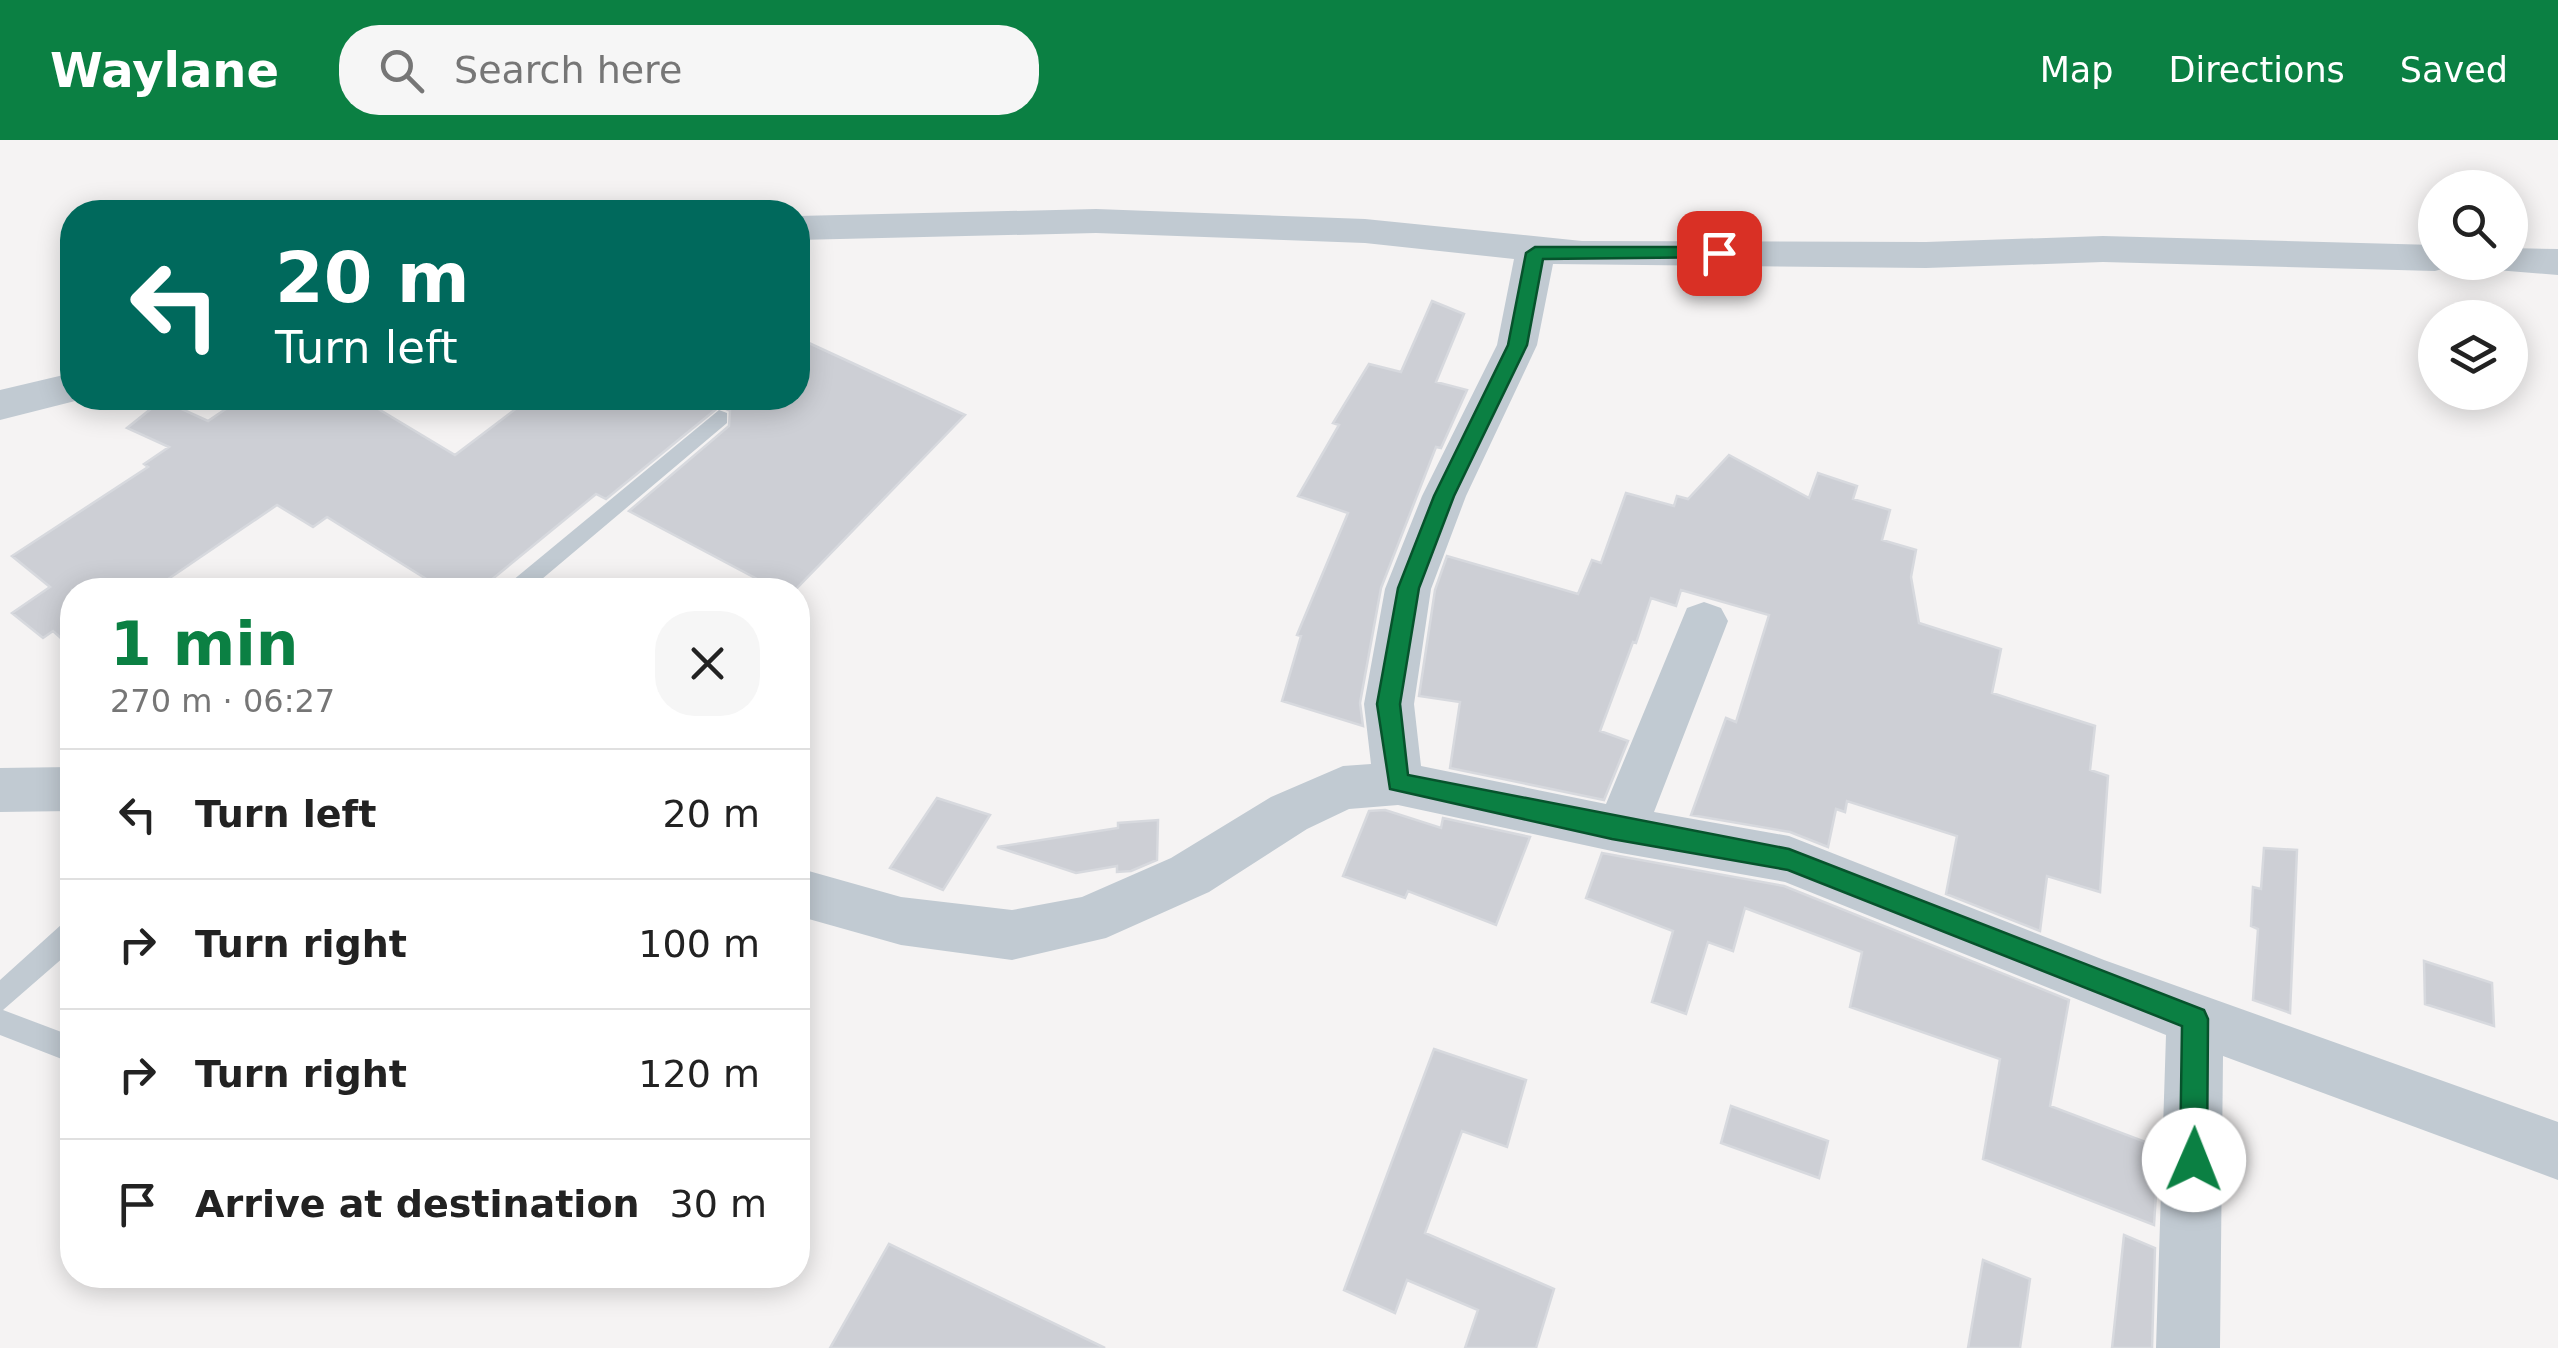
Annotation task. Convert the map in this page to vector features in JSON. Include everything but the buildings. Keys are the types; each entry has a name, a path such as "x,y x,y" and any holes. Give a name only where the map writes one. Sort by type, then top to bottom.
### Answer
{"street":[{"path":"810,228 961,222 1225,224 1400,234 1535,253 1926,255 2103,249 2418,258"},
{"path":"1398,782 1388,704 1408,588 1444,496 1517,345 1535,253"},
{"path":"2528,261 2558,262"},
{"path":"0,406 60,391"},
{"path":"1621,830 1704,621"},
{"path":"810,895 901,922 1012,935 1087,921 1190,875 1290,812 1343,788 1398,782 1621,830 1789,859 2195,1019 2558,1151"},
{"path":"0,790 60,789"},
{"path":"2188,1348 2195,1019"}],"lane":[{"path":"527,578 719,418"},
{"path":"0,998 60,944"},
{"path":"0,1022 60,1044"}],"route":[{"path":"1719,253 1535,253 1517,345 1444,496 1408,588 1388,704 1398,782 1612,828 1789,859 1860,891 1935,916 2195,1019 2194,1160"}]}
